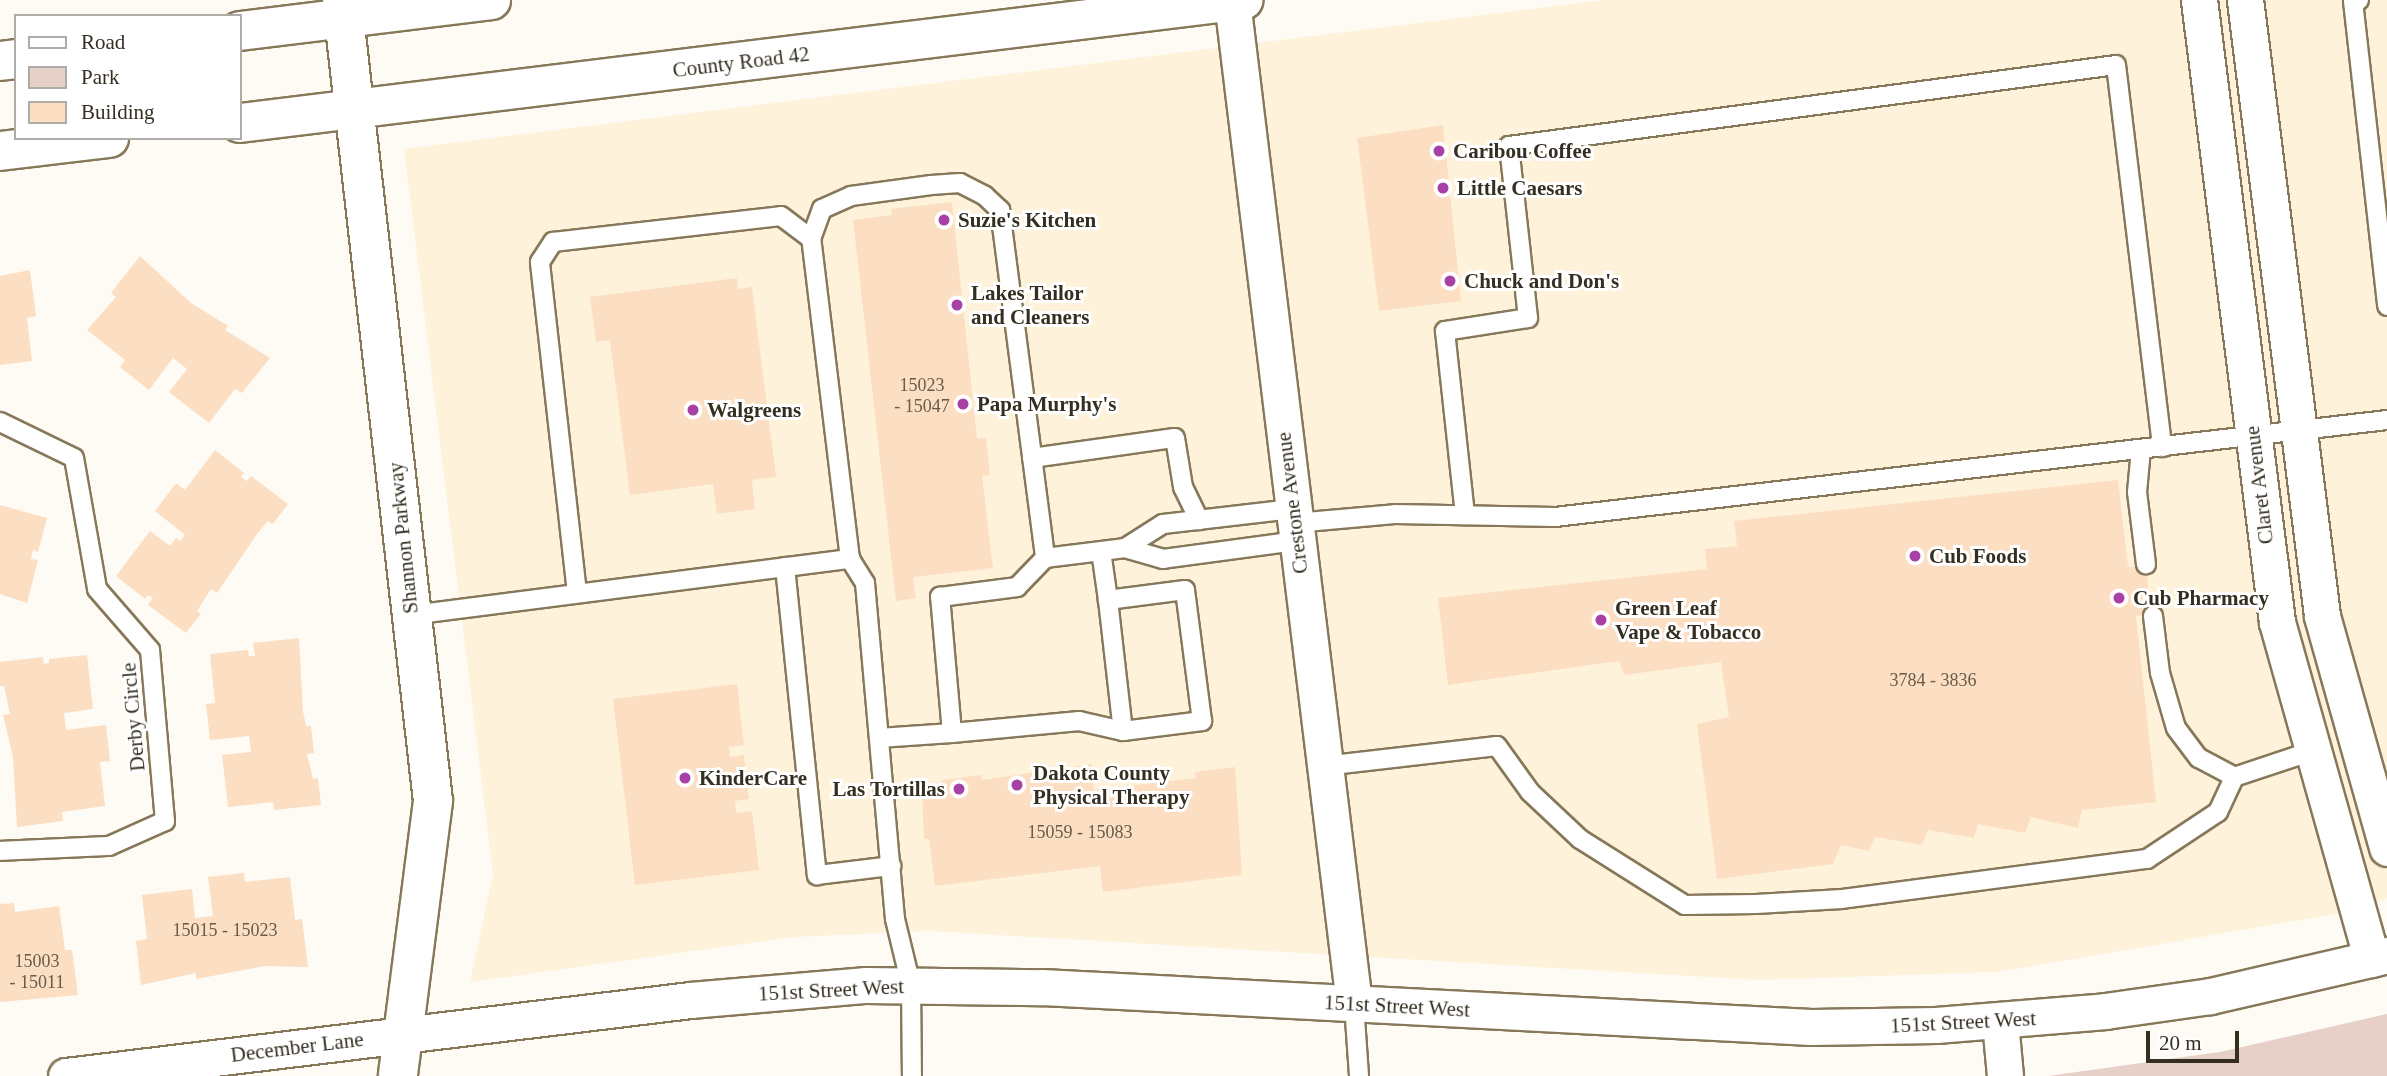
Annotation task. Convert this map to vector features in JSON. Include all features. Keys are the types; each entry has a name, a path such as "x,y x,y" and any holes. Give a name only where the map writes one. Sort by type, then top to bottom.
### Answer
{"main road":[{"path":"242,31 343,9 491,0"},
{"name":"County Road 42","path":"242,122 1237,1"},
{"name":"Shannon Parkway","path":"343,9 433,802 398,1076"},
{"path":"0,151 92,140"}],"street":[{"name":"Claret Avenue","path":"2199,0 2277,622 2312,751 2380,957"},
{"path":"2245,0 2301,428 2322,616 2387,848"},
{"name":"Crestone Avenue","path":"1237,1 1294,525 1354,1004"},
{"name":"151st Street West","path":"403,1034 782,991 911,985 1811,1027 2000,1022 2210,996 2380,957"},
{"path":"2000,1022 2005,1076"},
{"name":"December Lane","path":"66,1076 403,1034"}],"lane":[{"path":"2359,0 2353,1 2387,306"},
{"path":"1465,515 1445,331 1528,318 1509,146 2116,65 2162,447"},
{"path":"912,1076 911,985 895,919 864,583 850,559 811,239 822,209 851,196 960,183 985,196 1000,210 1045,558"},
{"path":"577,593 540,262 553,242 781,216 811,239"},
{"path":"952,733 940,597 1017,587 1045,558 1125,548 1163,559 1294,525 1395,514 1555,517 2387,420"},
{"name":"Derby Circle","path":"0,422 74,458 97,589 150,650 165,821 109,846 0,851"},
{"path":"1032,458 1175,439 1183,487 1199,520"},
{"path":"2141,449 2137,492 2147,564"},
{"path":"1125,548 1163,524 1199,520 1294,525"},
{"path":"1101,551 1123,731"},
{"path":"412,615 850,559"},
{"path":"785,567 817,875 891,866"},
{"path":"879,738 1079,721 1123,731 1202,721 1185,590 1108,600"},
{"path":"2153,616 2160,673 2176,727 2199,758 2234,777 2312,751"},
{"path":"1324,766 1497,746 1531,792 1580,839 1685,905 1842,899 2147,859 2218,812 2234,777"},
{"path":"1354,1004 1359,1076"}],"shaded area":[{"path":"1602,0 2387,0 2387,899 2336,914 1997,972 1758,980 930,931 794,937 470,982 493,874 404,149"}],"green space":[{"path":"2387,1014 2387,1076 2048,1076 2220,1052"}],"building":[{"path":"1443,125 1461,301 1379,311 1357,138"},
{"path":"952,202 977,439 986,438 990,475 982,476 993,568 913,577 916,598 896,601 853,220 892,215 891,209"},
{"path":"140,256 191,303 228,326 225,330 270,358 242,393 235,389 209,423 169,392 187,369 173,358 149,390 120,367 125,360 87,330 116,297 111,293"},
{"path":"30,270 36,316 27,318 32,361 0,365 0,276"},
{"name":"Walgreens","path":"737,278 738,289 752,287 776,477 752,480 755,509 717,514 713,484 630,495 610,340 596,342 590,297"},
{"path":"215,450 244,473 241,477 247,481 251,476 288,504 273,524 268,521 257,534 217,593 211,589 197,611 201,614 186,633 148,605 153,598 148,595 145,599 116,576 150,531 170,546 176,538 180,541 185,535 155,511 176,483 185,490"},
{"path":"2118,480 2128,567 2146,566 2151,614 2136,616 2156,802 2082,810 2078,828 2031,817 2025,833 1978,824 1974,838 1928,830 1922,845 1875,837 1869,851 1841,845 1833,864 1717,879 1697,724 1729,717 1721,662 1624,675 1619,661 1448,685 1438,598 1707,569 1705,549 1737,546 1734,521"},
{"path":"0,505 47,518 38,552 33,550 31,559 38,560 27,603 0,594"},
{"path":"299,638 303,711 306,726 311,726 314,753 307,754 313,779 318,778 321,805 274,810 273,802 228,807 222,755 251,752 249,736 210,740 206,704 215,703 210,654 248,650 249,656 255,656 253,643"},
{"path":"87,655 93,709 64,713 66,730 106,725 110,761 100,762 105,806 62,812 63,821 17,827 13,757 3,715 10,714 4,686 0,686 0,662 43,657 44,664 49,663 49,659"},
{"name":"KinderCare","path":"737,684 744,745 729,747 730,757 744,755 749,799 735,801 736,813 752,811 759,870 635,885 613,699"},
{"path":"1091,764 1094,790 1196,778 1195,772 1235,767 1242,875 1103,892 1100,866 935,886 929,839 924,839 922,787 943,785 942,780 981,775 982,780"},
{"path":"244,873 245,882 290,877 295,920 302,919 308,967 265,966 196,979 196,973 141,985 136,941 147,939 142,895 192,889 195,918 213,916 208,877"},
{"path":"14,903 15,912 59,906 65,950 72,950 78,995 0,1002 0,904"}],"place":[{"name":"Caribou Coffee","path":"1439,151"},
{"name":"Little Caesars","path":"1443,188"},
{"name":"Suzie's Kitchen","path":"944,220"},
{"name":"Chuck and Don's","path":"1450,281"},
{"name":"Lakes Tailor and Cleaners","path":"957,305"},
{"name":"Papa Murphy's","path":"963,404"},
{"name":"Walgreens","path":"693,410"},
{"name":"Cub Foods","path":"1915,556"},
{"name":"Cub Pharmacy","path":"2119,598"},
{"name":"Green Leaf Vape & Tobacco","path":"1601,620"},
{"name":"KinderCare","path":"685,778"},
{"name":"Dakota County Physical Therapy","path":"1017,785"},
{"name":"Las Tortillas","path":"959,789"}]}
